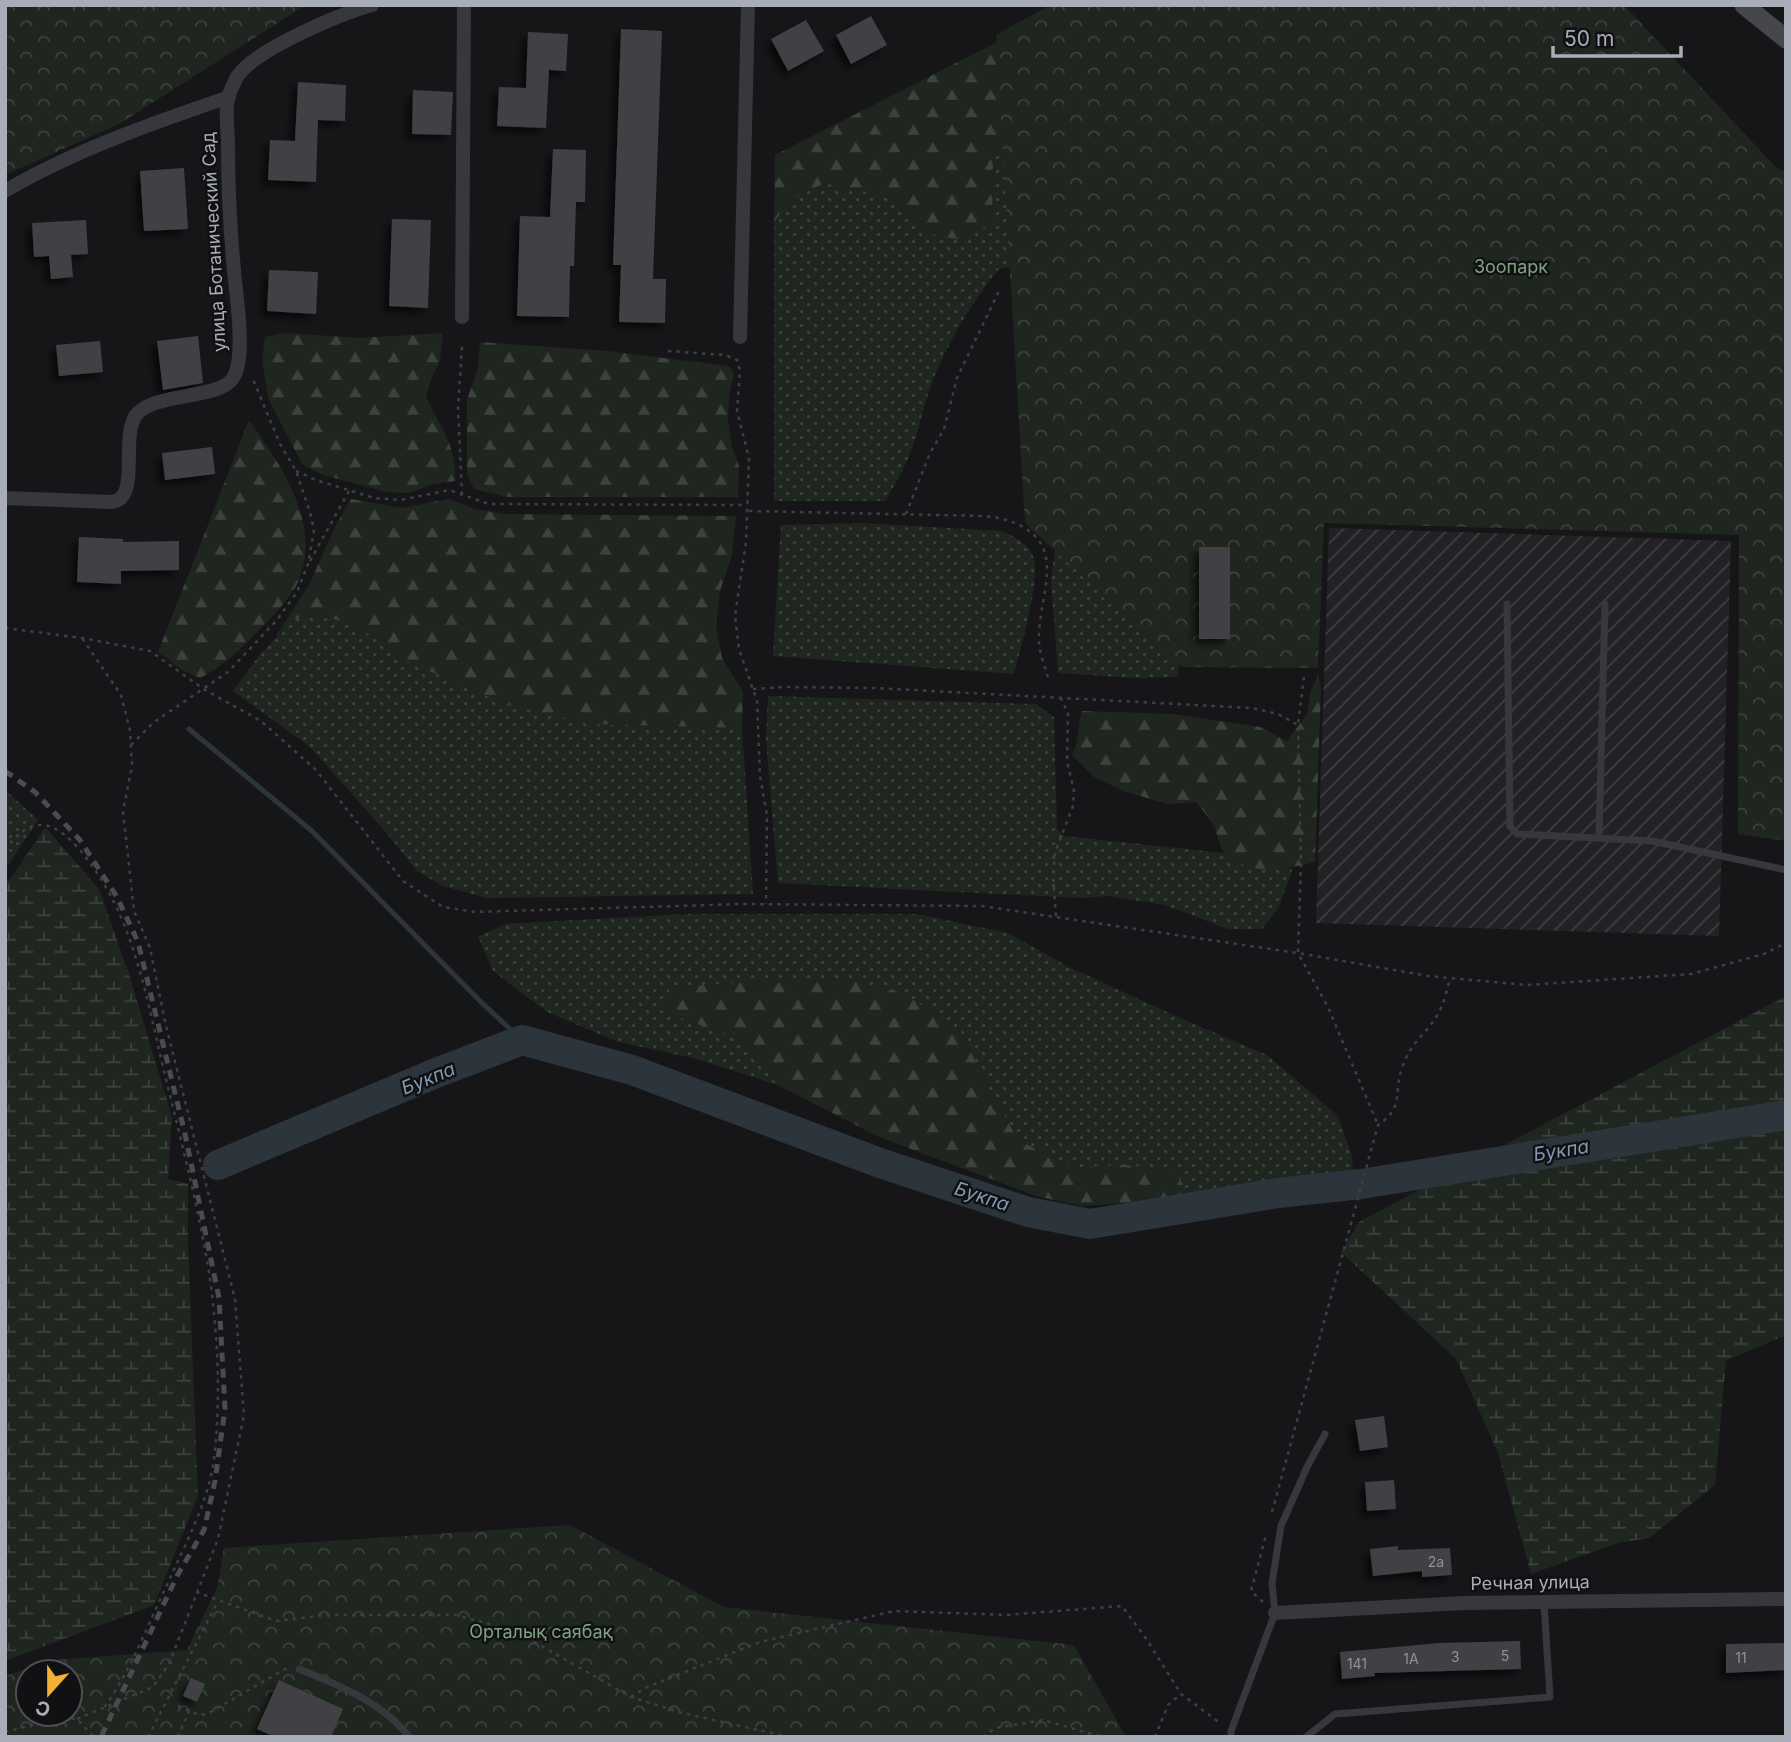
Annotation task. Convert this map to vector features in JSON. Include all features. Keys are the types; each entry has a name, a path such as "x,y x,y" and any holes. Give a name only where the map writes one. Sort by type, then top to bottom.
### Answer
{"main road":[{"path":"1744,5 1786,39"}],"street":[{"name":"улица Ботанический Сад","path":"5,498 111,502 121,498 127,487 131,428 137,414 147,406 222,387 233,379 238,364 239,321 228,202 229,97 238,75 252,61 312,28 372,5"},
{"path":"462,317 464,5"},
{"path":"740,337 748,5"},
{"path":"5,191 30,176 127,133 229,97"},
{"name":"Речная улица","path":"1275,1613 1464,1603 1786,1599"}],"lane":[{"path":"1507,604 1510,826 1517,834 1652,841 1786,870"},
{"path":"1600,837 1605,604"},
{"path":"1231,1734 1275,1613 1272,1583 1281,1526 1325,1434"},
{"path":"1306,1737 1335,1714 1550,1697 1544,1603"},
{"path":"299,1669 382,1709 409,1737"}],"path":[{"path":"906,514 930,453 944,429 957,378 1000,289"},
{"path":"239,343 280,444 296,471 310,512 314,530 308,564"},
{"path":"462,347 458,408 462,495"},
{"path":"668,351 725,355 737,360 740,371 737,411 749,458 748,511 735,616 739,649 757,701 760,776 766,815 766,904"},
{"path":"296,471 374,498 401,499 449,490 489,504 748,505"},
{"path":"131,745 154,722 228,673 277,620 297,592 308,564 349,491"},
{"path":"748,511 1000,517 1016,523 1038,540 1045,550 1047,562 1039,636 1041,657 1048,677"},
{"path":"5,628 82,638 150,651 205,690 261,721 316,770 403,881 443,907 475,912 766,904 982,906 1450,978 1527,985 1691,974 1764,954 1786,943"},
{"path":"82,638 121,695 130,730 132,766 123,811 134,911 150,948 166,1026 235,1299 244,1415 218,1539 169,1664 153,1687 84,1716"},
{"path":"1272,1514 1378,1125 1328,1006 1298,953 1301,863 1298,725 1304,677"},
{"path":"752,690 783,687 875,688 1252,708 1278,714 1298,725"},
{"path":"1056,916 1053,878 1055,853 1073,806 1074,791 1067,761 1068,713 1060,698"},
{"path":"5,850 21,832 30,827 41,824 61,831 90,862 120,913 148,1004 177,1120 210,1279 218,1375 214,1459 206,1492 122,1683 103,1709"},
{"path":"1378,1125 1389,1118 1396,1105 1400,1072 1407,1054 1415,1040 1439,1012 1450,978"},
{"path":"1268,1527 1251,1591 1275,1613"},
{"path":"196,1591 276,1621 325,1615 456,1615 515,1631 631,1697 682,1713 789,1737"},
{"path":"148,1737 218,1601"},
{"path":"631,1697 645,1688 760,1642 894,1611 1006,1615 1122,1606 1181,1694 1231,1734"},
{"path":"178,1706 199,1715 207,1714 281,1670 299,1669"},
{"path":"1155,1737 1168,1705 1181,1694"},
{"path":"178,1737 189,1710"},
{"path":"983,1737 995,1728 1043,1720 1102,1737"}],"shaded area":[{"path":"1329,528 1731,541 1719,936 1316,923"}],"green space":[{"path":"5,5 306,5 119,124 5,175"},
{"name":"Зоопарк","path":"1050,5 1624,5 1774,165 1786,173 1786,841 1738,834 1739,535 1324,523 1318,668 1181,667 1025,523 996,35"},
{"path":"1019,31 1018,154 993,155 992,222 966,240 936,236 888,196 825,183 790,200 774,222 775,155"},
{"path":"993,154 1111,155 1051,260 999,269 978,296 950,342 935,375 911,451 885,501 774,501 774,222 790,200 825,183 888,196 915,221 992,222"},
{"path":"285,333 360,338 443,333 440,361 426,396 451,447 455,481 433,484 410,493 387,492 323,475 302,464 268,398 262,359 265,337"},
{"path":"480,342 608,351 728,366 734,373 729,396 728,421 732,447 739,466 738,497 508,497 474,489 467,474 467,400 478,368"},
{"path":"249,420 274,457 296,498 306,542 304,564 296,586 280,608 233,656 200,678 182,670 158,652"},
{"path":"351,499 402,508 448,499 475,509 505,514 736,516 732,555 720,591 716,626 722,658 743,692 742,728 589,724 504,704 407,661 357,626 318,614 292,620 276,636 309,585"},
{"path":"861,523 1002,531 1026,546 1035,564 1035,578 1014,674 773,656 781,525"},
{"path":"1057,536 1181,625 1178,677 1136,678 1058,673 1051,580"},
{"path":"318,614 357,626 407,661 589,724 742,728 753,894 487,898 443,886 417,871 309,746 233,691 258,657 292,620"},
{"path":"1318,675 1321,688 1315,862 1281,869 1246,866 1223,851 1213,824 1196,802 1168,804 1126,792 1094,777 1072,755 1082,711 1172,714 1260,727 1287,741 1307,714 1311,691"},
{"path":"768,696 1036,704 1054,717 1057,829 1064,836 1224,853 1241,863 1257,867 1293,868 1278,909 1262,929 1228,929 1165,905 1109,896 1081,898 778,883 766,740"},
{"path":"5,790 38,820 5,870"},
{"path":"45,827 99,889 128,971 172,1117 168,1179 188,1184 198,1496 154,1605 5,1661 5,882 11,878"},
{"path":"686,914 917,914 1008,933 1069,967 1267,1055 1338,1116 1351,1153 1354,1176 1162,1200 1186,1190 1122,1165 1074,1168 1018,1140 960,1030 847,980 671,987 659,1009 741,1038 778,1085 693,1058 618,1042 547,1012 493,971 478,937 505,924"},
{"path":"847,980 903,993 960,1030 1018,1140 1074,1168 1122,1165 1173,1170 1187,1190 1162,1200 1082,1206 1036,1196 879,1137 778,1085 741,1038 658,1009 671,987"},
{"path":"1786,996 1786,1335 1726,1361 1715,1485 1649,1538 1618,1543 1531,1574 1498,1453 1456,1359 1341,1252 1359,1222"},
{"name":"Орталық саябақ","path":"570,1525 724,1607 1074,1645 1126,1737 5,1737 5,1676 14,1673 14,1728 84,1728 84,1658 81,1658 187,1650 217,1588 224,1548"}],"building":[{"path":"871,16 887,45 851,64 836,35"},
{"path":"806,20 824,51 788,71 771,39"},
{"path":"621,29 662,31 653,279 666,279 665,323 619,322 621,265 613,265"},
{"path":"528,32 568,34 566,71 549,70 546,128 497,126 499,87 526,88"},
{"path":"298,82 346,85 345,121 318,120 316,182 268,180 270,140 295,141"},
{"path":"413,90 453,92 451,135 412,134"},
{"path":"553,149 586,150 585,202 576,202 574,266 570,266 569,317 517,316 520,216 550,217"},
{"path":"184,168 188,229 144,231 140,171"},
{"path":"392,219 431,220 428,308 389,306"},
{"path":"86,220 88,254 71,255 73,277 51,279 49,256 34,257 32,223"},
{"path":"269,270 318,272 316,314 267,311"},
{"path":"198,336 203,383 163,390 157,341"},
{"path":"100,341 103,372 59,376 56,345"},
{"path":"212,447 215,474 165,480 162,453"},
{"path":"79,537 123,539 123,542 179,541 179,570 121,571 121,584 77,582"},
{"path":"1199,547 1230,547 1230,639 1199,639"},
{"path":"1384,1416 1388,1447 1360,1451 1355,1420"},
{"path":"1394,1480 1396,1509 1367,1511 1365,1482"},
{"path":"1398,1546 1398,1550 1450,1548 1452,1575 1422,1577 1422,1571 1373,1576 1370,1549"},
{"path":"1520,1641 1521,1669 1374,1673 1375,1676 1342,1679 1340,1652 1440,1643"},
{"path":"1786,1643 1786,1670 1726,1673 1726,1644"},
{"path":"191,1678 205,1684 197,1702 183,1696"},
{"path":"279,1680 343,1709 331,1737 275,1737 257,1729"}],"waterway":[{"path":"189,729 312,831 522,1040"},
{"name":"Букпа","path":"218,1165 431,1075 522,1040 632,1070 880,1163 1028,1212 1090,1224 1278,1193 1361,1184 1786,1115"}],"railway":[{"path":"5,771 35,792 80,840 117,897 138,942 185,1134 219,1298 225,1409 215,1481 204,1530 177,1576 101,1737"}]}
